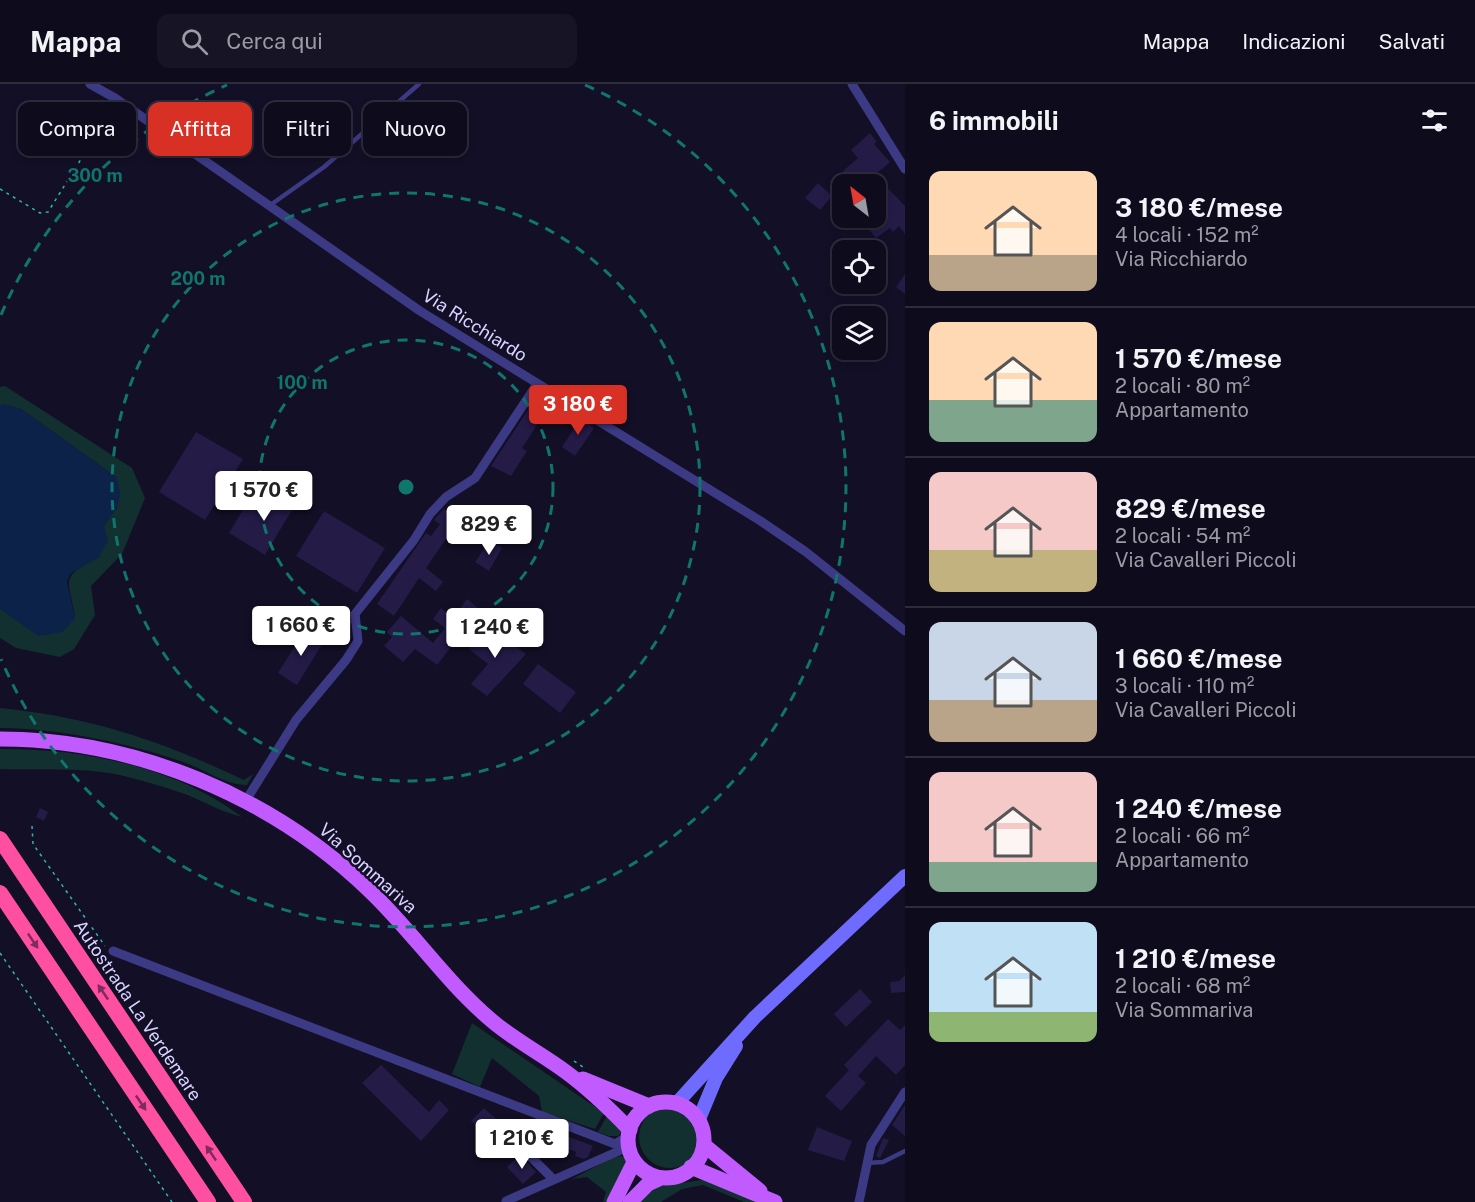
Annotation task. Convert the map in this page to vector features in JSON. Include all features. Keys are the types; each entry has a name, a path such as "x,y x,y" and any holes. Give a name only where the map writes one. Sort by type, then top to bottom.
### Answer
{"highway":[{"name":"Autostrada La Verdemare","path":"0,839 244,1202"},
{"path":"0,893 207,1202"}],"main road":[{"name":"Via Sommariva","path":"0,739 68,744 141,759 193,778 291,827 331,855 405,925 447,975 492,1021 566,1072"},
{"path":"677,1103 718,1056 905,876"},
{"path":"699,1119 716,1078 739,1041 785,990"},
{"path":"566,1072 649,1106"},
{"path":"566,1072 610,1108 626,1146 643,1172 661,1178"},
{"path":"614,1202 634,1119 649,1106 665,1101 688,1108 699,1119 702,1126 704,1145 699,1160 681,1176 661,1178 648,1184 630,1202"},
{"path":"704,1145 773,1201"},
{"path":"691,1167 773,1201"}],"street":[{"name":"Via Ricchiardo","path":"90,84 115,98 420,310 759,520 806,552 905,631"},
{"path":"852,84 905,169"},
{"path":"245,802 296,720 346,660 358,641 355,614 414,540 430,514 446,497 475,478 537,384"},
{"path":"113,951 626,1146"},
{"path":"859,1202 867,1163 879,1130 905,1092"},
{"path":"517,1143 554,1179"},
{"path":"506,1202 626,1146"}],"lane":[{"path":"269,206 324,167 419,84"},
{"path":"867,1163 883,1162 905,1151"}],"path":[{"path":"0,189 40,213 48,212 112,111 115,98"},
{"path":"32,826 33,844 89,927 102,944 113,951"},
{"path":"0,954 172,1202"}],"green space":[{"path":"5,386 132,468 145,498 122,554 91,586 95,615 74,649 60,657 16,648 0,638 0,609 8,613 75,618 69,580 77,570 99,557 104,526 117,507 116,477 21,409 0,405 0,387"},
{"path":"0,708 96,724 155,742 244,780 253,774 247,785 239,784 222,780 183,762 116,743 69,734 0,728"},
{"path":"0,749 63,752 127,764 188,785 242,817 182,793 106,772 0,769"},
{"path":"472,1023 604,1113 595,1129 542,1112 539,1096 492,1058 480,1087 452,1074"},
{"path":"670,1106 687,1111 692,1115 696,1120 701,1137 696,1154 692,1159 687,1163 670,1168 653,1163 648,1159 644,1154 639,1137 644,1120 648,1115 653,1111"},
{"path":"608,1114 620,1126 621,1133 618,1136 598,1132"},
{"path":"621,1156 627,1159 627,1171 611,1202 603,1202 606,1192 587,1177 572,1179 612,1158"},
{"path":"708,1179 757,1202 744,1202 703,1185 682,1189 661,1202 638,1202 655,1187"}],"water":[{"path":"5,404 21,409 116,477 119,485 120,498 113,514 104,526 108,541 99,557 70,574 67,582 75,618 63,632 38,636 0,609 0,405"}],"building":[{"path":"870,133 877,142 874,144 890,162 876,174 846,174 843,171 858,158 851,150"},
{"path":"818,183 832,196 820,210 805,198"},
{"path":"886,186 905,206 905,234 899,226 893,232 890,228 876,238 868,228 886,228"},
{"path":"905,274 905,294 896,287"},
{"path":"539,393 552,402 522,448 527,451 511,476 491,466"},
{"path":"575,415 594,428 575,456 562,447 575,427 569,423"},
{"path":"196,432 243,459 205,520 159,492"},
{"path":"278,489 298,500 265,555 229,533 247,503 263,513"},
{"path":"444,509 459,520 426,568 443,582 436,591 419,578 394,616 377,604 426,533 431,536 440,524 434,520"},
{"path":"324,511 385,548 357,593 296,556"},
{"path":"490,540 502,548 489,571 475,562"},
{"path":"467,599 480,610 437,665 415,649 403,662 384,646 392,637 387,632 401,616 433,643 445,628 433,619 441,608 453,618"},
{"path":"489,625 526,654 487,696 471,684 488,664 469,649"},
{"path":"305,630 324,641 297,685 278,673"},
{"path":"538,664 576,692 560,713 523,684"},
{"path":"40,808 48,812 44,821 36,817"},
{"path":"905,975 905,992 891,993 890,982 899,981"},
{"path":"860,989 872,1002 846,1027 834,1014"},
{"path":"888,1019 900,1030 905,1025 905,1065 896,1075 876,1056 858,1076 866,1083 841,1111 825,1096 849,1070 844,1065"},
{"path":"381,1065 429,1112 439,1100 449,1110 421,1141 362,1083"},
{"path":"905,1105 905,1136 892,1125"},
{"path":"484,1108 513,1134 500,1146 471,1121"},
{"path":"817,1127 852,1141 844,1161 808,1150"},
{"path":"548,1129 593,1146 588,1157 584,1159 575,1156 576,1152 544,1140"},
{"path":"883,1138 889,1140 880,1158 876,1156"},
{"path":"520,1155 536,1172 523,1184 507,1167"}]}
